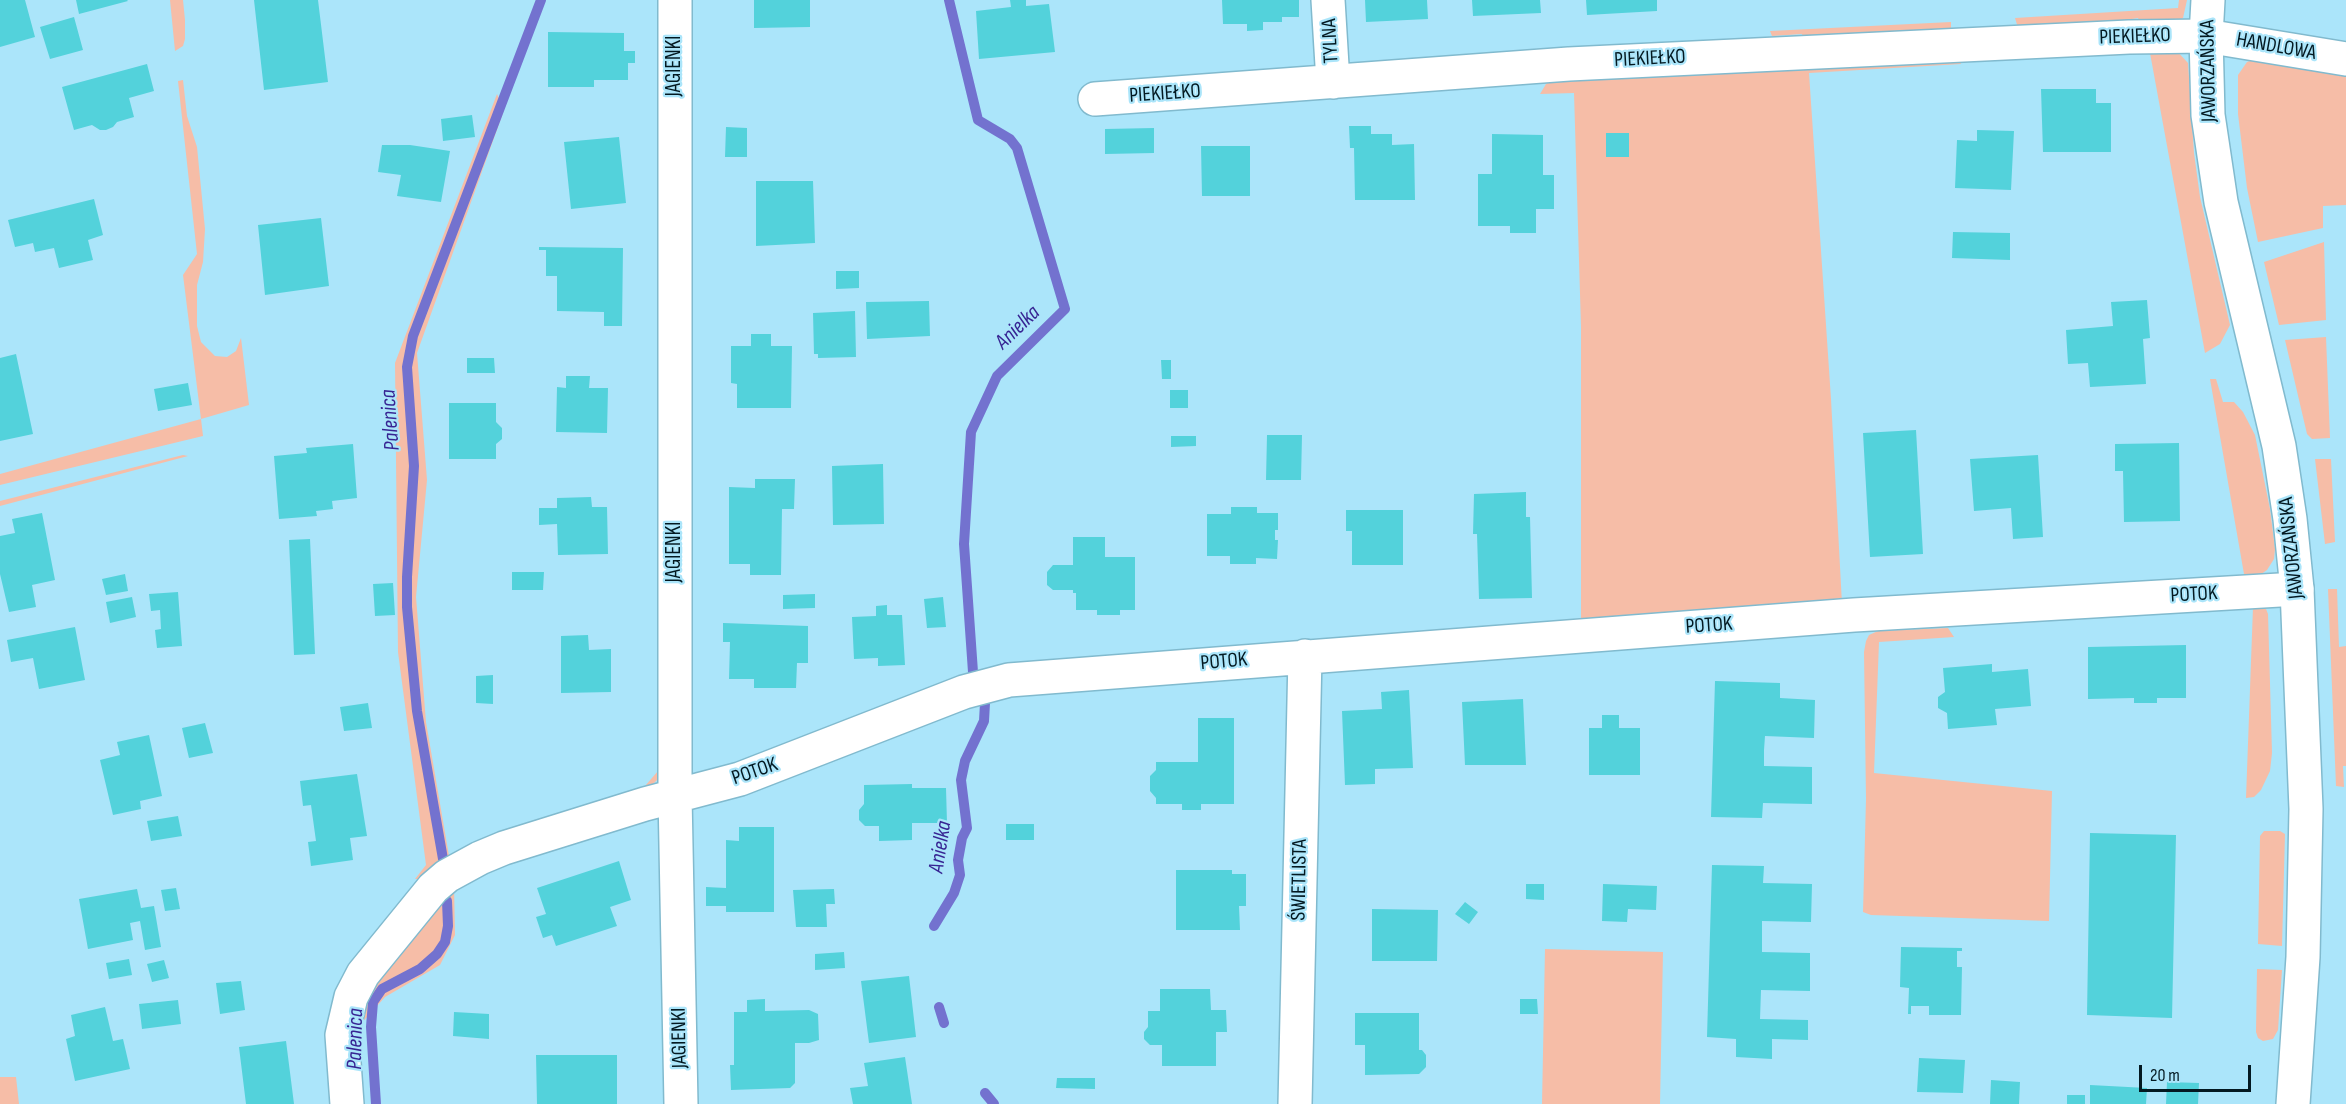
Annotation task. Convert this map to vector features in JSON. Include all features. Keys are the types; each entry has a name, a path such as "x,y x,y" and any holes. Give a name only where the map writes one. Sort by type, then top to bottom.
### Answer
{"street":[{"name":"JAGIENKI","path":"675,0 675,795 681,1104"},
{"name":"TYLNA","path":"1328,0 1333,82"},
{"name":"JAWORZAŃSKA","path":"2208,0 2206,36 2208,115 2221,202 2279,446 2297,589 2306,810 2303,957 2293,1104"},
{"name":"PIEKIEŁKO","path":"1095,99 1569,64 2129,37 2206,36"},
{"name":"HANDLOWA","path":"2206,36 2346,59"},
{"name":"POTOK","path":"347,1104 342,1035 351,997 363,974 433,888 460,868 504,848 675,795 740,779 964,692 1009,680 1854,615 2297,589"},
{"name":"ŚWIETLISTA","path":"1295,1104 1305,656"}],"shaded area":[{"path":"170,0 183,0 185,20 183,46 175,51"},
{"path":"2179,0 2187,0 2183,18 2177,21 2140,24 2138,18 2132,19 2133,25 2019,31 2015,18 2178,8"},
{"path":"1951,22 1951,34 1803,42 1802,34 1772,36 1770,31"},
{"path":"2175,49 2188,63 2194,153 2200,197 2230,325 2220,344 2205,353 2150,53 2104,56 2107,51"},
{"path":"1957,54 1961,64 1809,73 1842,604 1581,626 1581,327 1574,93 1540,94 1546,84 1558,77"},
{"path":"2254,59 2346,72 2346,205 2323,206 2323,228 2258,242 2247,188 2238,114 2238,75 2247,62"},
{"path":"183,80 187,116 197,147 205,229 203,262 197,285 197,326 201,342 215,356 227,357 236,351 241,338 249,405 201,419 183,275 197,254 178,81"},
{"path":"497,94 504,110 417,353 427,480 416,597 426,722 449,856 483,839 645,786 658,771 660,634 661,776 648,789 431,879 415,879 426,865 398,652 395,363"},
{"path":"2324,242 2326,320 2279,325 2264,262"},
{"path":"2326,337 2330,438 2312,439 2307,434 2285,340"},
{"path":"2210,379 2216,379 2223,402 2234,402 2243,412 2255,435 2270,509 2275,549 2274,559 2267,570 2260,575 2244,574"},
{"path":"201,419 203,436 0,485 0,474"},
{"path":"183,455 188,456 0,506 0,501"},
{"path":"2315,459 2331,459 2335,542 2325,544"},
{"path":"2328,589 2337,589 2339,647 2346,646 2344,787 2336,786"},
{"path":"2253,607 2266,609 2268,614 2272,753 2270,771 2261,790 2254,797 2246,798"},
{"path":"1948,628 1954,637 1879,642 1874,773 2052,791 2049,921 1871,915 1863,912 1866,799 1864,652 1866,641 1869,635 1878,631"},
{"path":"2264,831 2280,831 2285,834 2282,946 2258,944 2260,836"},
{"path":"454,886 455,935 440,965 385,997 359,1026 365,999 376,980"},
{"path":"1545,949 1663,952 1660,1104 1542,1104"},
{"path":"2257,969 2282,970 2278,1030 2273,1039 2263,1041 2258,1038 2256,1032"},
{"path":"0,1077 16,1077 19,1104 0,1104"}],"building":[{"path":"0,0 25,0 35,37 0,47"},
{"path":"76,0 127,0 128,1 79,14"},
{"path":"254,0 318,0 328,82 264,90"},
{"path":"754,0 810,0 810,27 754,28"},
{"path":"1010,0 1026,0 1026,6 1049,4 1055,52 979,59 976,11 1011,7"},
{"path":"1222,0 1299,0 1299,17 1282,17 1282,22 1263,22 1263,30 1247,31 1247,24 1223,24"},
{"path":"1365,0 1427,0 1428,19 1366,22"},
{"path":"1472,0 1540,0 1541,13 1473,16"},
{"path":"1586,0 1657,0 1657,11 1587,15"},
{"path":"74,17 83,50 50,59 40,27"},
{"path":"548,32 624,33 624,51 635,51 635,63 628,63 628,80 594,80 594,87 548,87"},
{"path":"147,64 154,91 129,98 134,117 117,122 106,130 100,130 92,125 74,130 62,87"},
{"path":"2041,89 2096,89 2096,103 2111,103 2111,152 2043,152"},
{"path":"472,115 475,137 443,141 441,119"},
{"path":"1349,126 1371,126 1371,134 1392,134 1392,145 1414,144 1415,200 1355,200 1354,148 1350,148"},
{"path":"726,127 747,128 747,157 725,157"},
{"path":"1154,128 1154,153 1105,154 1105,129"},
{"path":"1977,130 2014,131 2011,190 1955,188 1957,140 1977,141"},
{"path":"1606,133 1629,133 1629,157 1606,157"},
{"path":"1492,134 1543,135 1543,175 1554,175 1554,209 1536,209 1536,233 1510,233 1510,226 1478,226 1478,174 1492,174"},
{"path":"619,137 626,203 571,209 564,142"},
{"path":"382,145 410,145 450,151 441,202 397,196 401,175 378,172"},
{"path":"1201,146 1250,146 1250,196 1202,196"},
{"path":"756,181 813,181 815,243 756,246"},
{"path":"94,199 103,235 88,240 93,260 59,268 54,248 35,252 33,243 15,247 8,220"},
{"path":"321,218 329,286 265,295 258,225"},
{"path":"1953,232 2010,233 2010,260 1952,258"},
{"path":"539,247 623,248 622,326 604,326 604,312 557,311 557,276 546,276 546,250 539,250"},
{"path":"836,271 859,271 859,288 836,289"},
{"path":"2147,300 2150,338 2143,339 2146,384 2090,387 2088,363 2068,364 2066,330 2113,326 2111,302"},
{"path":"929,301 930,336 867,339 866,302"},
{"path":"855,311 856,357 818,358 818,354 814,354 813,313"},
{"path":"751,334 771,334 771,346 792,346 791,408 737,408 737,384 731,383 731,346 751,346"},
{"path":"16,354 33,434 0,441 0,358"},
{"path":"467,358 494,358 495,373 467,373"},
{"path":"1161,360 1171,360 1171,379 1162,379"},
{"path":"566,376 590,376 589,388 608,388 607,433 556,432 557,387 566,388"},
{"path":"188,383 192,405 158,411 154,389"},
{"path":"1170,390 1188,390 1188,408 1170,408"},
{"path":"449,403 496,403 496,422 502,428 502,439 496,444 496,459 449,459"},
{"path":"1916,430 1923,554 1870,557 1863,433"},
{"path":"1267,435 1302,435 1301,480 1266,480"},
{"path":"1171,436 1196,436 1196,446 1171,447"},
{"path":"2179,443 2180,521 2124,522 2123,471 2115,471 2115,444"},
{"path":"353,444 357,498 332,501 333,509 316,511 317,516 279,519 274,456 307,453 306,448"},
{"path":"2038,455 2043,537 2013,539 2011,508 1974,511 1970,459"},
{"path":"883,464 884,524 833,525 832,466"},
{"path":"755,479 795,479 794,509 782,509 781,575 750,575 750,564 729,564 729,487 755,488"},
{"path":"1526,492 1526,517 1530,517 1532,598 1479,599 1477,534 1473,534 1474,494"},
{"path":"591,497 592,507 607,507 608,554 558,555 557,524 539,525 539,508 557,508 557,498"},
{"path":"1231,507 1257,507 1257,513 1278,513 1278,530 1275,530 1275,540 1278,540 1277,559 1256,558 1256,564 1230,564 1230,556 1207,556 1207,514 1231,514"},
{"path":"1346,510 1403,510 1403,565 1352,565 1352,531 1346,531"},
{"path":"42,513 55,580 32,585 36,607 9,612 0,574 0,536 15,533 12,519"},
{"path":"1073,537 1105,537 1105,557 1135,557 1135,610 1120,610 1120,615 1097,615 1097,610 1076,610 1076,593 1073,593 1073,590 1053,590 1047,585 1047,572 1053,565 1073,565"},
{"path":"310,539 315,654 294,655 289,540"},
{"path":"512,572 544,572 543,590 512,590"},
{"path":"125,574 128,591 106,595 102,579"},
{"path":"393,583 395,615 375,616 373,584"},
{"path":"178,592 182,646 157,648 155,630 161,629 160,610 151,611 149,594"},
{"path":"815,594 815,608 783,609 783,595"},
{"path":"132,597 136,617 110,623 106,602"},
{"path":"943,597 946,627 927,628 924,599"},
{"path":"887,605 887,615 902,615 905,665 878,666 878,658 854,659 852,617 876,616 876,606"},
{"path":"723,623 808,626 808,663 797,663 796,688 754,688 754,679 729,679 730,642 723,642"},
{"path":"75,627 85,680 39,689 33,658 11,662 7,640"},
{"path":"588,635 589,650 611,649 611,692 561,693 561,636"},
{"path":"2186,645 2186,698 2157,698 2157,703 2134,703 2134,698 2088,699 2088,647"},
{"path":"1992,664 1992,672 2028,669 2031,706 1995,709 1997,725 1948,729 1947,713 1938,708 1938,697 1945,692 1943,668"},
{"path":"493,675 493,704 476,703 476,676"},
{"path":"1715,681 1780,683 1780,698 1815,700 1814,738 1765,736 1764,750 1764,766 1812,767 1812,804 1763,803 1762,818 1711,817"},
{"path":"1409,690 1413,768 1375,769 1375,784 1345,785 1342,711 1382,709 1381,692"},
{"path":"1523,699 1526,765 1465,765 1462,702"},
{"path":"368,703 372,728 344,731 340,707"},
{"path":"1602,715 1619,715 1619,728 1640,728 1640,775 1589,775 1589,728 1602,728"},
{"path":"1198,718 1234,718 1234,804 1201,804 1201,810 1182,810 1182,804 1156,804 1156,798 1150,791 1150,776 1156,770 1156,762 1198,762"},
{"path":"205,723 213,753 189,758 182,728"},
{"path":"149,735 162,796 140,801 141,809 113,815 100,760 120,755 117,742"},
{"path":"357,774 367,836 350,838 353,860 311,866 308,842 316,841 311,805 303,806 300,781"},
{"path":"912,784 912,788 946,788 947,823 912,823 912,840 879,841 879,826 865,826 859,820 859,810 864,804 864,785"},
{"path":"178,816 182,836 151,841 147,821"},
{"path":"1006,824 1034,824 1034,840 1006,840"},
{"path":"739,827 774,827 774,912 726,912 726,906 706,906 706,887 726,888 726,840 739,841"},
{"path":"2090,833 2176,835 2172,1018 2087,1015"},
{"path":"619,861 631,900 610,907 617,926 556,946 552,935 543,938 536,917 546,914 537,888"},
{"path":"1712,865 1764,866 1763,883 1812,884 1811,922 1762,921 1762,952 1810,953 1810,991 1761,990 1760,1019 1808,1020 1808,1040 1772,1039 1772,1059 1736,1057 1736,1039 1707,1037"},
{"path":"1176,870 1232,870 1232,874 1246,874 1246,906 1239,906 1240,930 1176,930"},
{"path":"1526,884 1544,884 1544,900 1526,899"},
{"path":"1603,884 1657,886 1656,910 1628,909 1627,922 1602,921"},
{"path":"176,888 180,909 165,911 161,890"},
{"path":"137,889 141,908 154,906 161,947 145,950 140,921 130,923 133,940 88,949 79,899"},
{"path":"834,889 835,904 826,904 827,927 796,927 793,890"},
{"path":"1465,902 1478,912 1469,924 1455,914"},
{"path":"1372,909 1438,910 1437,961 1372,961"},
{"path":"1901,947 1962,948 1962,951 1957,951 1957,967 1962,967 1961,1015 1929,1015 1929,1006 1911,1006 1911,1014 1908,1014 1909,988 1900,987"},
{"path":"844,952 845,968 815,970 815,954"},
{"path":"129,959 132,975 109,979 106,963"},
{"path":"164,960 169,978 152,982 147,964"},
{"path":"909,976 916,1037 869,1043 861,981"},
{"path":"241,981 245,1010 220,1014 216,983"},
{"path":"1160,989 1210,989 1211,1010 1226,1010 1227,1032 1216,1032 1216,1066 1162,1066 1162,1045 1150,1045 1144,1039 1144,1032 1148,1027 1148,1011 1160,1011"},
{"path":"765,999 765,1011 809,1010 818,1014 819,1040 795,1043 795,1083 790,1088 731,1090 730,1065 734,1065 734,1012 747,1012 747,1000"},
{"path":"1520,999 1537,999 1538,1014 1520,1014"},
{"path":"178,1000 181,1024 142,1029 139,1004"},
{"path":"105,1007 113,1041 123,1039 130,1069 75,1081 66,1039 75,1036 71,1015"},
{"path":"454,1012 489,1014 489,1039 453,1036"},
{"path":"1355,1013 1419,1013 1419,1050 1426,1055 1426,1067 1419,1074 1365,1075 1365,1045 1355,1045"},
{"path":"286,1041 294,1104 246,1104 239,1047"},
{"path":"536,1055 617,1055 617,1104 537,1104"},
{"path":"905,1057 912,1104 853,1104 850,1088 868,1086 864,1063"},
{"path":"1919,1058 1965,1060 1963,1093 1917,1092"},
{"path":"1057,1078 1095,1078 1095,1089 1056,1088"},
{"path":"1991,1080 2020,1082 2019,1104 1990,1104"},
{"path":"2167,1082 2199,1083 2198,1104 2166,1104"},
{"path":"2090,1085 2147,1088 2146,1104 2090,1104"},
{"path":"2067,1095 2085,1095 2085,1104 2067,1104"}],"waterway":[{"name":"Palenica","path":"443,859 417,711 407,607 414,466 407,367 413,336 541,0"},
{"name":"Anielka","path":"949,0 978,120 1010,139 1017,148 1065,309 997,376 971,432 964,544 973,672"},
{"name":"Anielka","path":"934,926 954,893 960,875 958,860 962,838 967,828 961,780 965,761 984,721 985,703"},
{"name":"Palenica","path":"376,1104 371,1027 373,1002 382,989 420,969 437,954 445,942 448,926 447,901"},
{"name":"Anielka","path":"939,1007 944,1023"},
{"name":"Anielka","path":"985,1093 994,1104"}]}
